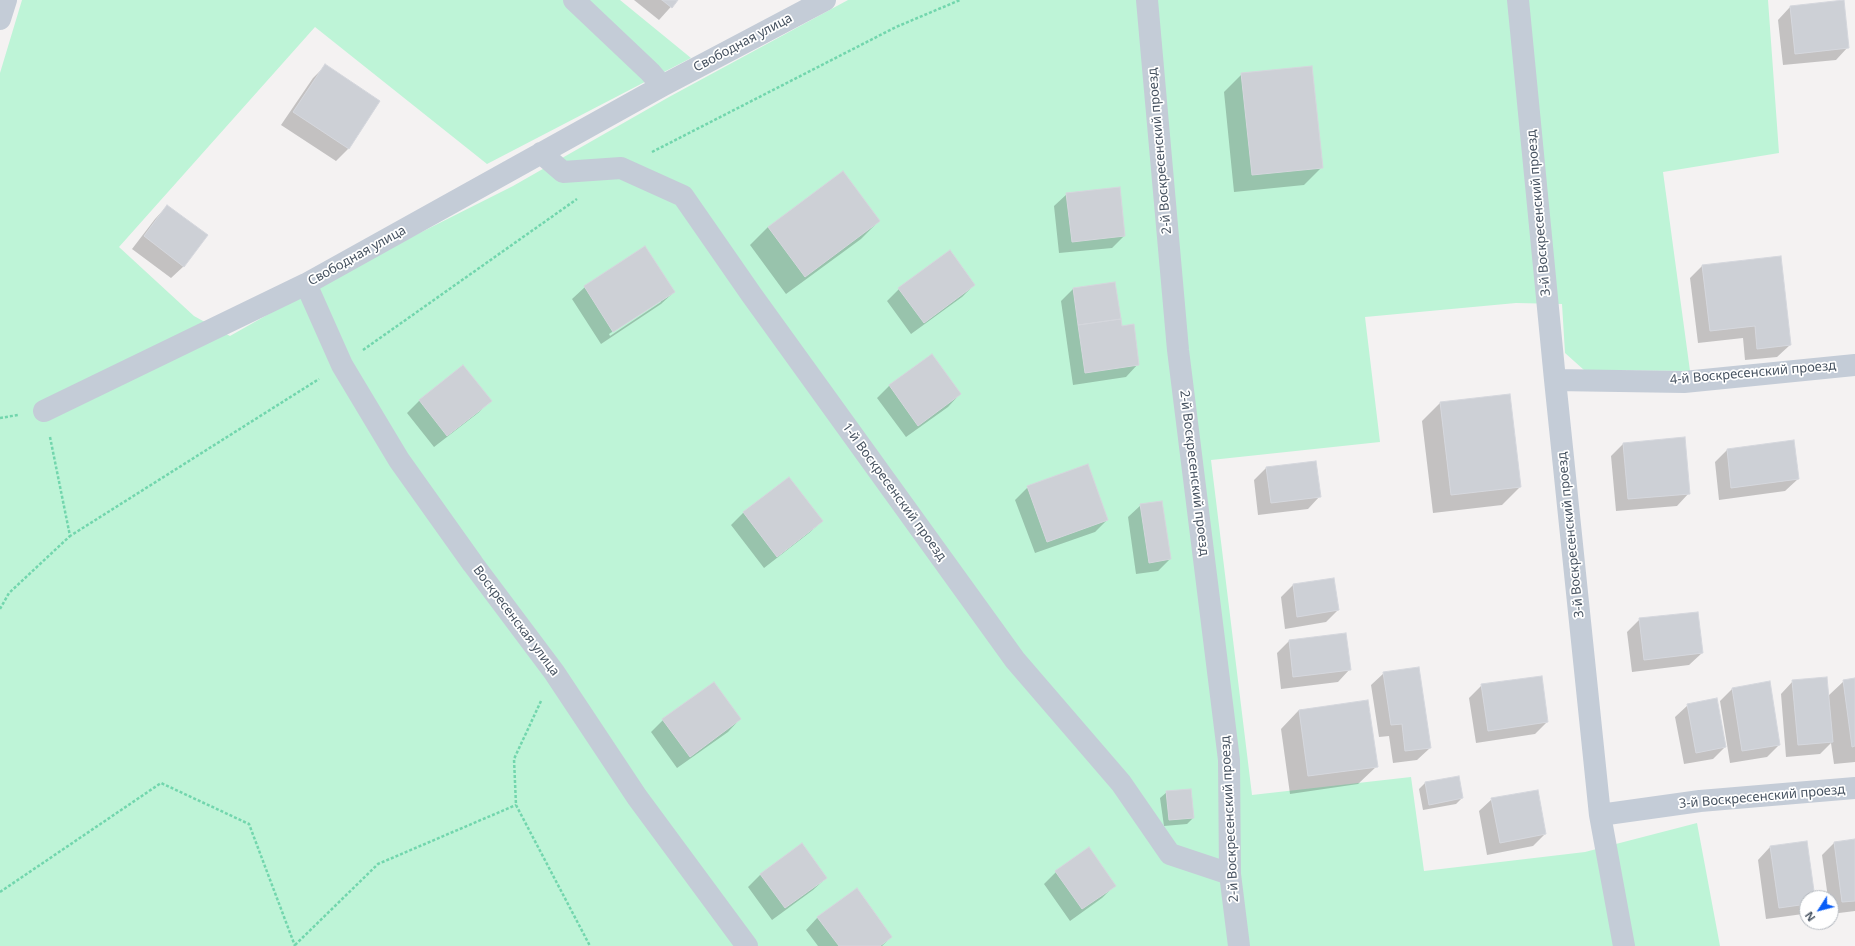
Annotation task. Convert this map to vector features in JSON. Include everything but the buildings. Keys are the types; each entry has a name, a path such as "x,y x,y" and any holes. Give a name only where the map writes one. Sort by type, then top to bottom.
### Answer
{"street":[{"path":"574,0 650,72 662,86"},
{"name":"Свободная улица","path":"44,411 306,284 662,86 825,0"},
{"name":"2-й Воскресенский проезд","path":"1147,0 1178,350 1229,760 1230,874 1239,946"},
{"name":"3-й Воскресенский проезд","path":"1518,0 1555,380 1600,815 1700,801 1855,788"},
{"name":"1-й Воскресенский проезд","path":"541,153 563,172 620,168 683,196 751,294 1015,660 1121,783 1170,854 1230,874"},
{"name":"Воскресенская улица","path":"306,284 342,365 398,460 473,564 554,672 636,797 747,946"},
{"name":"4-й Воскресенский проезд","path":"1555,380 1684,382 1855,364"},
{"path":"1600,815 1624,946"}],"path":[{"path":"620,168 896,27 960,0"},
{"path":"0,609 9,593 70,536 342,365 582,196"},
{"path":"0,418 44,411 70,536"},
{"path":"554,672 514,759 516,805 590,946"},
{"path":"0,892 161,783 249,824 295,946 378,864 516,805"}],"green space":[{"path":"22,0 620,0 691,58 487,164 315,27 119,247 194,316 230,336 346,270 513,186 669,97 848,0 1768,0 1779,153 1663,172 1690,371 1584,370 1565,353 1562,304 1516,303 1365,317 1380,442 1211,460 1252,795 1411,777 1424,871 1585,852 1697,823 1720,946 0,946 0,73"}]}
